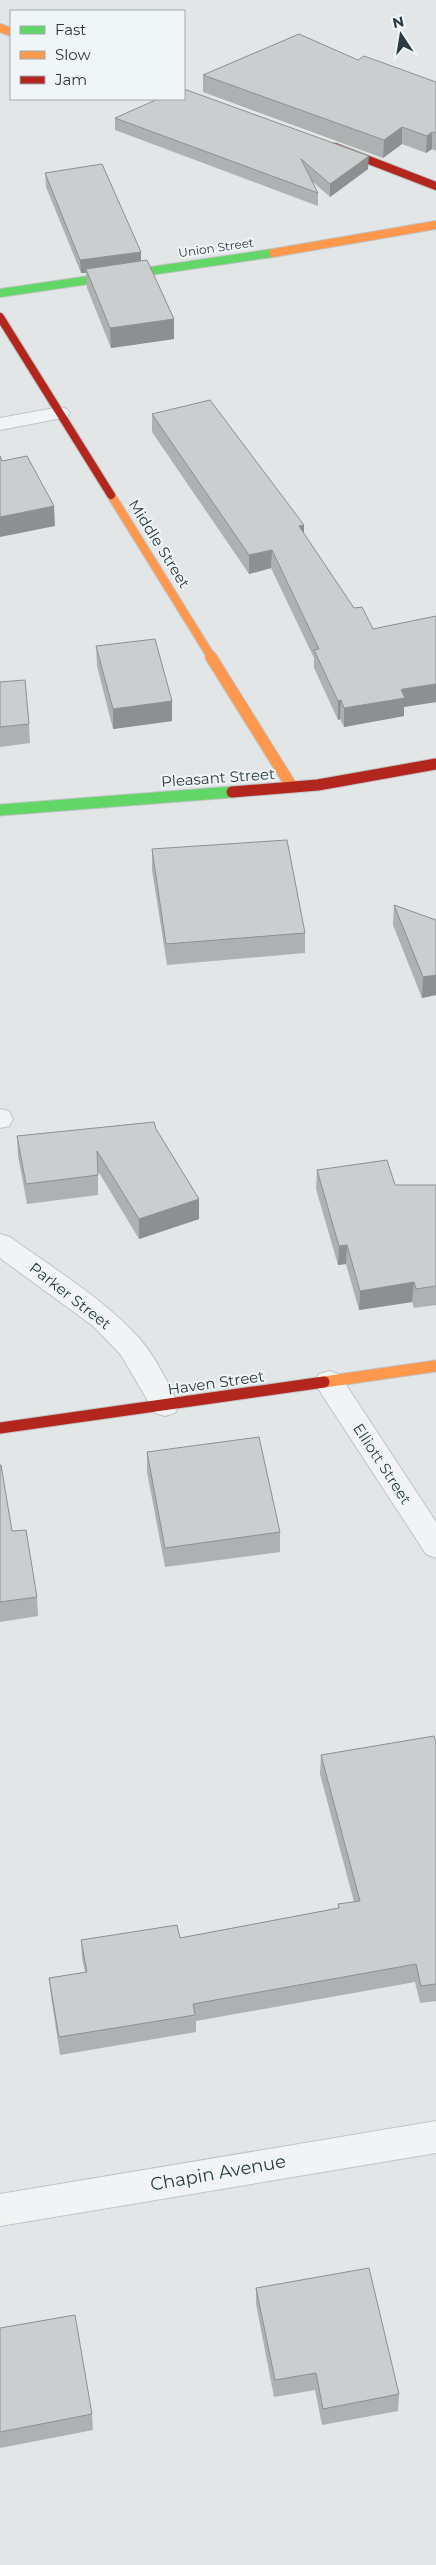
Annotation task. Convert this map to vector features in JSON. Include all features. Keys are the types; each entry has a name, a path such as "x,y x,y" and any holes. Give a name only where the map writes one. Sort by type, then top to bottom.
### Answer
{"street":[{"path":"325,143 436,186"},
{"name":"Union Street","path":"0,292 230,260 375,237 436,225"},
{"name":"Middle Street","path":"0,317 292,787"},
{"path":"0,424 60,413"},
{"name":"Pleasant Street","path":"0,810 292,787 348,781 436,764"},
{"name":"Parker Street","path":"0,1244 103,1319 131,1348 151,1378 165,1405"},
{"name":"Haven Street","path":"0,1428 436,1366"},
{"name":"Elliott Street","path":"329,1382 436,1546"},
{"name":"Chapin Avenue","path":"0,2210 436,2137"}],"building":[{"path":"299,34 358,60 364,56 436,82 436,133 432,132 427,136 402,127 384,140 203,75"},
{"path":"185,89 369,156 330,184 301,159 318,193 115,118 156,100 185,100"},
{"path":"102,164 141,252 80,260 45,173"},
{"path":"147,260 174,319 110,328 86,269"},
{"path":"210,400 304,525 299,526 354,608 362,607 373,629 436,616 436,684 403,689 401,690 405,698 344,708 341,700 338,701 314,650 319,649 272,550 249,555 152,414"},
{"path":"0,456 2,461 27,456 54,506 0,517"},
{"path":"155,639 172,701 113,709 96,646"},
{"path":"25,680 29,724 0,727 0,682"},
{"path":"287,840 305,933 166,944 152,849"},
{"path":"394,905 436,920 436,975 423,977"},
{"path":"154,1122 156,1129 199,1199 139,1219 97,1151 98,1175 26,1184 17,1136"},
{"path":"387,1160 395,1185 436,1185 436,1286 416,1289 414,1282 360,1291 347,1245 339,1246 317,1170"},
{"path":"259,1437 280,1532 165,1548 147,1452"},
{"path":"0,1465 12,1531 26,1530 37,1597 0,1602"},
{"path":"434,1736 436,1743 436,1984 421,1986 416,1964 193,2004 195,2015 59,2037 49,1978 87,1972 81,1940 177,1925 180,1938 339,1908 338,1904 360,1901 321,1755"},
{"path":"369,2268 399,2394 323,2409 316,2373 275,2380 256,2288"},
{"path":"75,2315 92,2414 0,2432 0,2328"}],"traffic: fast":[{"path":"0,293 273,253"},
{"path":"0,810 232,792"}],"traffic: slow":[{"path":"0,28 10,32"},
{"path":"273,253 436,225"},
{"path":"111,495 292,787"},
{"path":"324,1382 436,1366"}],"traffic: jam":[{"path":"335,147 436,186"},
{"path":"0,317 111,495"},
{"path":"232,792 318,785 436,764"},
{"path":"0,1428 324,1382"}]}
